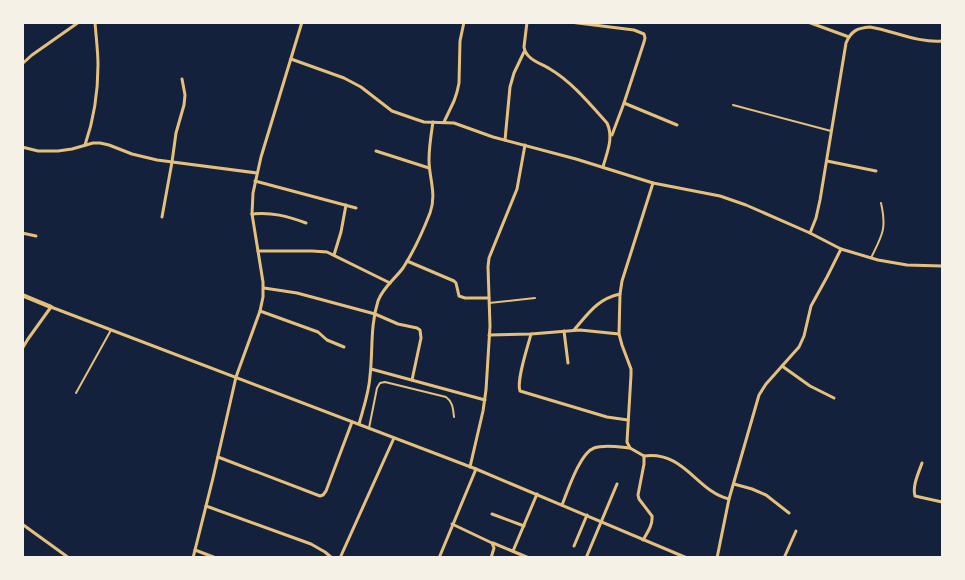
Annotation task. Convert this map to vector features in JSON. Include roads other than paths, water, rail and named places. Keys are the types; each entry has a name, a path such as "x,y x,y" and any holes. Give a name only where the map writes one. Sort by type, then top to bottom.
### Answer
{"street":[{"path":"22,64 79,22"},
{"path":"85,146 92,122 98,86 95,22"},
{"path":"193,558 236,377 260,312 264,288 252,214 253,193 257,173 302,22"},
{"path":"444,122 454,101 459,83 460,42 464,22"},
{"path":"505,140 510,87 514,73 525,51 527,22"},
{"path":"570,22 634,30 644,34 645,38 611,137 603,167"},
{"path":"808,22 849,37"},
{"path":"810,233 818,210 846,43 853,31 870,27 919,40 942,41"},
{"path":"525,51 532,59 550,68 578,91 607,123 611,137"},
{"path":"291,59 344,78 392,111 415,119 459,124 505,140 653,183 720,196 746,205 810,233 841,249 871,258 907,265 942,266"},
{"path":"162,217 176,133 184,105 185,95 182,79"},
{"path":"624,103 677,125"},
{"path":"359,424 368,391 371,369 371,334 379,299 385,288 407,261 432,204 433,187 429,168 433,122"},
{"path":"22,147 47,152 100,143 144,157 257,173"},
{"path":"470,467 484,400 489,335 489,258 517,189 525,145"},
{"path":"376,151 429,168"},
{"path":"827,161 876,171"},
{"path":"255,182 356,208"},
{"path":"630,448 627,442 631,369 619,334 620,294 622,281 653,183"},
{"path":"334,255 346,205"},
{"path":"252,214 274,214 306,223"},
{"path":"22,234 36,236"},
{"path":"717,558 730,499 759,395 802,342 811,306 828,277 841,249"},
{"path":"258,251 320,251 334,255 390,283"},
{"path":"407,261 454,281 459,296 489,300"},
{"path":"264,288 297,293 375,314 398,324 417,328 420,330 422,338 412,380"},
{"path":"573,330 598,303 620,294"},
{"path":"22,295 476,469 687,558"},
{"path":"22,349 51,307"},
{"path":"260,312 318,332 327,340 344,347"},
{"path":"489,335 573,330 619,334"},
{"path":"564,331 568,363"},
{"path":"531,334 520,379 520,391 607,417 628,420"},
{"path":"782,366 810,386 834,398"},
{"path":"371,369 484,400"},
{"path":"218,457 320,496 324,495 352,422"},
{"path":"340,558 394,438"},
{"path":"562,504 578,467 590,451 599,447 630,448 644,456 658,455 676,462 712,491 723,498 730,499"},
{"path":"643,540 652,524 652,516 638,495 644,456"},
{"path":"922,463 914,487 914,496 942,502"},
{"path":"439,558 476,469"},
{"path":"586,558 617,484"},
{"path":"734,484 766,495 789,512"},
{"path":"513,551 537,494"},
{"path":"206,506 311,544 326,552 332,558"},
{"path":"492,514 524,526"},
{"path":"574,546 587,515"},
{"path":"22,524 69,558"},
{"path":"452,524 529,558"},
{"path":"784,558 796,531"},
{"path":"491,558 494,548 492,543"},
{"path":"195,550 216,558"}],"lane":[{"path":"734,105 831,131"},
{"path":"871,258 884,229 881,203"},
{"path":"489,300 535,298"},
{"path":"76,393 111,330"},
{"path":"369,428 377,388 380,383 385,382 450,399 454,417"}]}
